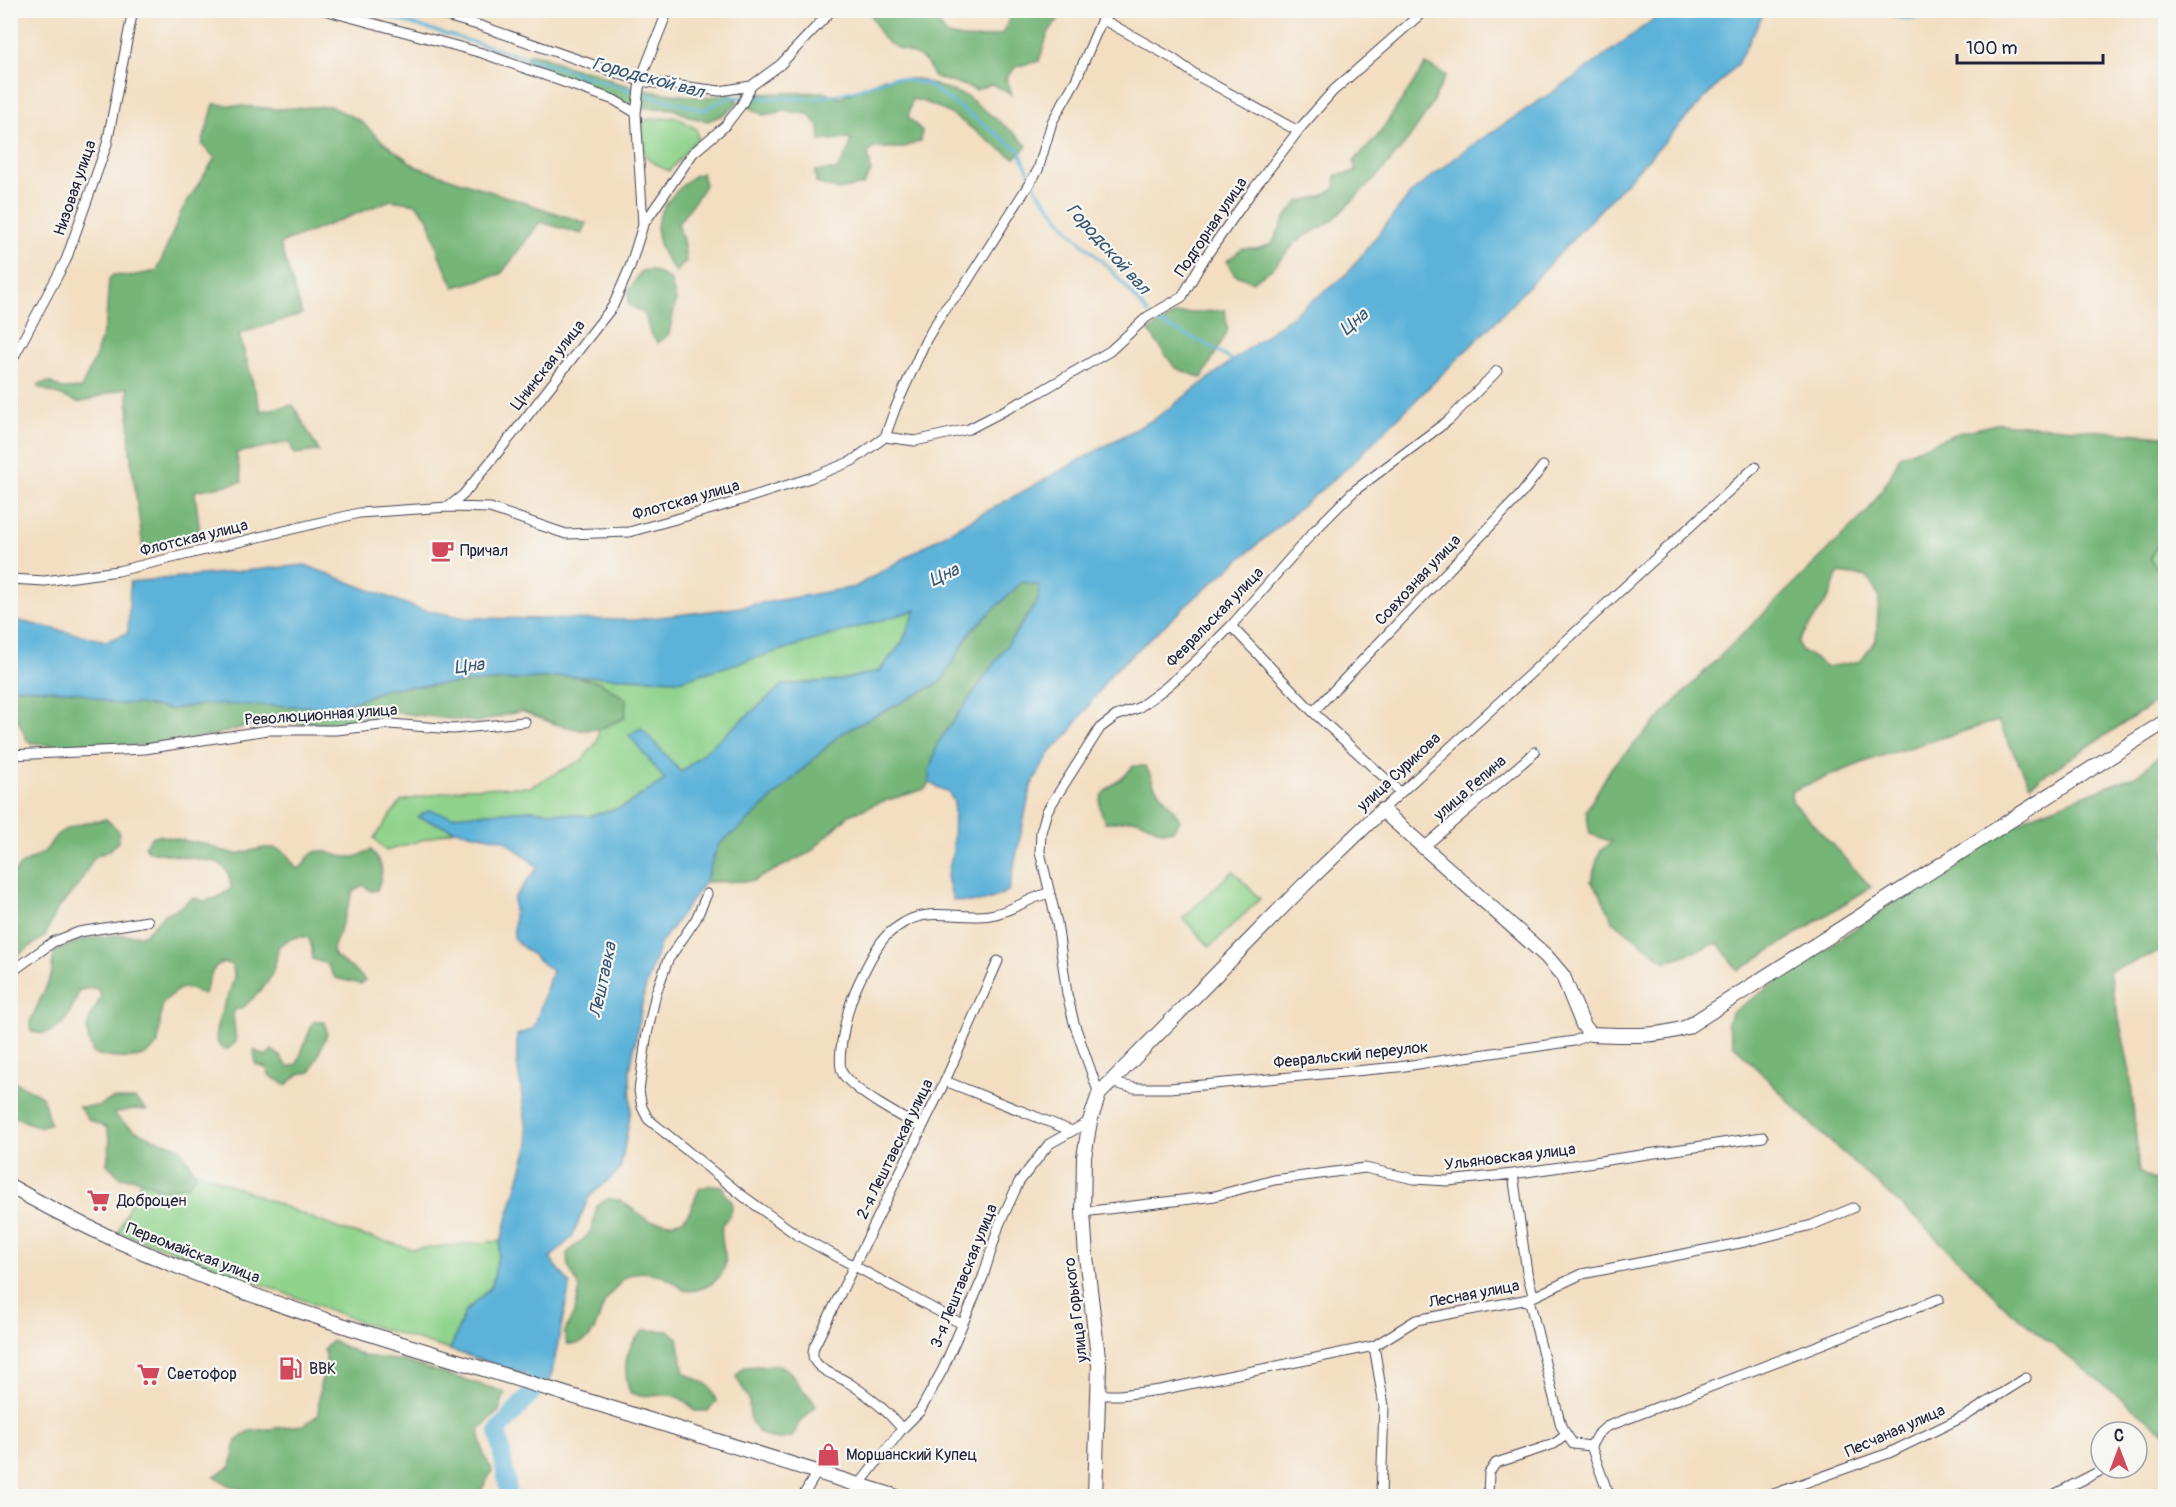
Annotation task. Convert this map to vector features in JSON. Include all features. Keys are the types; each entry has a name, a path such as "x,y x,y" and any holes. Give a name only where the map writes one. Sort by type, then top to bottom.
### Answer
{"street":[{"name":"Низовая улица","path":"10,364 66,260 107,144 133,10"},
{"path":"324,10 482,52 614,100 636,113"},
{"path":"425,10 481,26 640,85 720,91 750,86"},
{"name":"Цнинская улица","path":"643,225 636,113 640,85 668,10"},
{"name":"Цнинская улица","path":"448,507 463,495 510,438 613,306 630,267 643,225 693,153 725,126 742,104 750,86 780,65 832,10"},
{"name":"Подгорная улица","path":"885,437 915,441 969,429 1038,393 1110,351 1147,317 1182,297 1204,259 1255,186 1298,131 1333,91 1425,10"},
{"path":"885,437 926,340 944,310 963,288 1036,172 1052,122 1076,80 1104,15 1196,75 1298,131"},
{"name":"Февральская улица","path":"1099,1094 1074,1023 1067,994 1057,923 1040,852 1041,832 1047,811 1100,728 1116,716 1138,708 1195,662 1231,626 1314,531 1354,491 1449,420 1497,371"},
{"name":"Флотская улица","path":"10,579 45,581 118,571 359,513 448,507 490,508 566,534 629,532 810,478 852,461 885,437"},
{"name":"Совхозная улица","path":"1313,712 1522,493 1543,466"},
{"name":"улица Сурикова","path":"1099,1094 1113,1083 1304,885 1400,792 1755,467"},
{"path":"1231,626 1313,712 1400,792"},
{"path":"1382,810 1546,956 1563,976 1583,1025 1591,1034 1634,1036 1670,1033 1687,1027 2166,721"},
{"name":"Революционная улица","path":"10,755 145,749 268,730 336,730 390,724 453,729 525,723"},
{"name":"улица Репина","path":"1424,847 1535,752"},
{"path":"922,1128 856,1087 843,1074 840,1064 841,1054 852,1000 865,972 886,936 906,921 925,914 989,916 1011,911 1034,897 1049,893"},
{"path":"706,894 696,919 668,960 656,993 646,1039 639,1091 642,1107 648,1119 743,1196 797,1235 962,1324"},
{"path":"10,973 53,942 79,932 148,921"},
{"name":"2-я Лештавская улица","path":"902,1429 889,1413 849,1383 823,1369 814,1361 814,1347 945,1081 998,961"},
{"name":"Февральский переулок","path":"1113,1083 1135,1088 1170,1088 1398,1067 1574,1041 1591,1034"},
{"path":"945,1081 1072,1131"},
{"path":"1090,1121 1099,1094"},
{"name":"3-я Лештавская улица","path":"863,1491 902,1429 920,1411 943,1369 983,1277 999,1225 1019,1182 1049,1144 1090,1121"},
{"name":"улица Горького","path":"1090,1121 1084,1157 1083,1212 1099,1365 1095,1497"},
{"name":"Ульяновская улица","path":"1083,1212 1215,1197 1274,1180 1365,1168 1414,1179 1448,1181 1513,1174 1763,1137"},
{"path":"1513,1174 1531,1297 1561,1426 1573,1444 1591,1446"},
{"name":"Первомайская улица","path":"10,1186 53,1211 110,1238 207,1277 370,1335 817,1472 863,1491 888,1496"},
{"name":"Лесная улица","path":"1098,1395 1160,1390 1374,1346 1416,1320 1531,1297 1582,1275 1745,1242 1812,1225 1853,1208"},
{"path":"1609,1497 1591,1446 1597,1435 1606,1427 1939,1299"},
{"path":"1374,1346 1384,1406 1381,1497"},
{"name":"Песчаная улица","path":"1768,1497 1889,1453 1967,1415 2026,1378"},
{"path":"1488,1497 1489,1473 1496,1463 1554,1444 1566,1435"},
{"path":"803,1497 817,1472"},
{"path":"2051,1497 2089,1477"}],"green space":[{"path":"883,11 911,11 933,20 947,35 961,38 982,38 1003,33 1010,19 1019,11 1056,11 1059,18 1048,33 1039,61 1017,66 1006,78 1012,95 992,84 976,90 932,75 925,61 899,49 883,38 871,15"},
{"path":"529,54 543,56 571,68 594,72 615,82 649,91 705,98 730,93 738,102 727,113 708,121 693,118 673,109 637,107 543,72 525,63"},
{"path":"1426,64 1446,75 1428,111 1383,170 1332,221 1297,241 1272,269 1252,282 1234,274 1227,261 1242,249 1256,249 1272,244 1286,216 1299,202 1322,196 1335,188 1336,175 1356,172 1354,161 1377,137"},
{"path":"884,78 918,79 966,96 1014,133 1027,146 1015,158 953,116 927,103 912,99 908,117 922,131 921,141 902,148 873,148 868,153 871,171 863,185 839,190 816,183 815,171 837,170 849,149 851,138 820,141 819,127 808,114 784,111 763,115 747,106 749,95 755,94 823,92 840,98"},
{"path":"214,104 278,109 330,106 359,120 382,141 417,167 586,223 582,234 540,222 501,274 454,287 439,255 429,219 416,204 391,200 280,244 302,314 239,334 261,411 293,405 319,451 294,454 290,442 236,453 242,482 195,491 200,534 143,548 130,452 128,387 77,402 38,387 39,384 49,382 62,389 81,388 96,356 106,321 109,279 113,275 130,276 157,271 182,210 215,158 202,145"},
{"path":"677,117 696,129 698,138 669,171 651,161 644,152 642,120"},
{"path":"702,173 705,185 678,224 686,261 676,272 658,241 658,222 667,202 691,178"},
{"path":"651,270 670,279 676,300 669,334 658,343 650,333 645,314 628,304 629,291 641,271"},
{"path":"1225,310 1228,330 1202,378 1175,368 1149,331 1176,314"},
{"path":"2000,423 2165,436 2165,534 2150,558 2165,582 2165,696 2030,785 1998,721 1875,758 1791,791 1792,801 1871,887 1738,971 1718,943 1666,962 1613,921 1591,881 1600,851 1612,842 1590,834 1586,811 1611,768 1706,670 1868,511 1890,477 1900,456 1958,433","holes":["1838,573 1867,577 1879,596 1876,640 1861,661 1827,667 1801,650 1798,642 1830,596"]},
{"path":"2165,534 2165,582 2150,558"},
{"path":"1021,582 1040,585 1038,601 938,743 929,772 929,783 925,789 881,802 849,815 809,853 753,881 705,882 718,845 745,824 840,734 941,682 971,631"},
{"path":"916,609 902,643 879,671 841,680 783,685 681,772 641,728 630,735 665,780 623,807 589,816 531,810 451,816 429,810 418,817 455,830 386,851 374,838 401,801 467,788 530,787 582,760 597,742 599,729 624,718 600,682 570,676 681,680"},
{"path":"570,676 600,682 626,699 625,718 599,729 581,730 555,724 521,711 478,722 391,712 327,726 266,721 215,735 152,745 54,746 28,742 16,716 11,716 11,687 77,692 114,703 170,709 207,704 357,701 387,688"},
{"path":"2165,751 2165,950 2109,971 2130,1072 2139,1172 2162,1185 2165,1183 2165,1433 2011,1312 1919,1221 1815,1128 1734,1045 1727,1024 1731,1013 1965,854 2028,817 2137,775"},
{"path":"1133,766 1145,766 1154,786 1175,812 1180,821 1173,830 1158,830 1138,820 1105,822 1100,810 1102,795"},
{"path":"106,819 119,831 118,842 109,851 93,859 79,884 57,910 45,936 11,960 11,876 23,864 45,851 61,832 73,826"},
{"path":"158,835 204,843 236,854 275,848 286,853 296,868 301,868 307,858 319,851 353,857 371,850 382,869 377,890 371,891 363,885 353,892 332,952 365,981 361,984 335,978 327,964 312,959 309,938 296,937 278,947 274,968 267,983 241,1009 236,1009 233,1014 236,1042 228,1049 223,1049 217,1042 216,1034 233,982 232,965 226,963 220,964 213,971 204,994 185,988 173,993 167,999 162,1005 158,1044 142,1056 120,1058 93,1053 87,1030 90,1018 101,997 95,988 79,990 73,1007 57,1028 50,1032 32,1032 30,1022 51,976 54,952 83,939 116,935 144,935 165,914 181,907 189,900 195,898 205,901 217,898 231,889 228,874 217,862 148,851 145,846 152,837"},
{"path":"1233,871 1260,899 1210,947 1183,918"},
{"path":"313,1022 325,1022 327,1034 311,1072 299,1074 286,1085 270,1076 266,1068 256,1065 254,1050 266,1056 272,1050 288,1067 297,1064"},
{"path":"11,1080 42,1096 50,1123 40,1128 11,1115"},
{"path":"112,1099 135,1099 147,1110 135,1109 114,1113 119,1119 144,1135 181,1148 196,1175 188,1185 163,1190 138,1179 120,1177 107,1164 110,1142 107,1128 89,1120 79,1107 98,1106"},
{"path":"152,1153 339,1229 413,1249 501,1241 492,1286 465,1312 450,1350 366,1324 175,1251 118,1232"},
{"path":"711,1185 723,1186 725,1194 732,1202 731,1214 722,1226 725,1265 718,1278 702,1288 688,1291 656,1274 643,1272 631,1275 613,1291 603,1306 595,1328 588,1339 576,1344 567,1344 564,1333 575,1311 580,1288 568,1266 567,1254 589,1234 597,1206 607,1199 620,1200 649,1221 672,1223 683,1220 690,1211 699,1189"},
{"path":"645,1330 669,1331 678,1338 684,1373 705,1383 712,1390 716,1402 708,1411 695,1411 680,1398 672,1396 630,1393 626,1375 627,1358 633,1343"},
{"path":"332,1341 364,1356 403,1361 505,1392 499,1411 479,1430 483,1452 492,1471 478,1496 268,1496 228,1485 214,1476 231,1467 236,1441 249,1431 304,1425 318,1415 320,1386 326,1363 324,1349"},
{"path":"778,1365 791,1373 816,1406 799,1423 792,1437 774,1439 763,1435 754,1427 750,1418 748,1397 736,1376 744,1367"}],"water":[{"name":"Цна","path":"1665,11 1765,11 1737,64 1494,323 1348,467 1198,595 1111,674 1069,733 1050,753 1031,786 1009,890 982,901 953,900 947,877 953,851 954,801 948,792 929,783 929,772 938,743 1038,601 1039,585 1022,582 971,631 941,682 840,734 745,824 718,845 705,882 660,944 644,993 630,1070 631,1110 620,1170 589,1197 572,1237 550,1258 570,1284 550,1382 450,1350 465,1312 492,1286 501,1241 529,1144 517,1062 517,1035 534,1028 552,971 514,940 514,898 538,867 504,840 455,830 418,817 429,810 451,816 531,810 589,816 623,807 665,780 629,735 641,728 681,772 783,685 841,680 879,671 902,643 916,610 681,680 570,676 387,688 357,701 335,707 207,704 170,709 138,704 114,704 77,692 11,687 11,619 106,641 128,633 130,582 305,565 419,609 466,618 635,620 734,608 855,587 951,531 1156,418 1345,276 1412,192 1468,148 1574,78"}],"waterway":[{"name":"Городской вал","path":"364,10 635,92"},
{"path":"1884,10 1904,19 1924,16 1938,10"},
{"name":"Городской вал","path":"642,94 704,110 729,97 814,99 853,91 893,77 927,84 1019,150 1037,190 1070,231 1112,271 1148,313"},
{"name":"Городской вал","path":"1153,318 1157,322 1204,343 1233,361"},
{"name":"Лештавка","path":"509,1496 498,1431 532,1392 538,1368"}],"place":[{"name":"Причал","path":"442,551"},
{"name":"Доброцен","path":"99,1201"},
{"name":"ВВК","path":"291,1369"},
{"name":"Светофор","path":"149,1374"},
{"name":"Моршанский Купец","path":"828,1455"}]}
